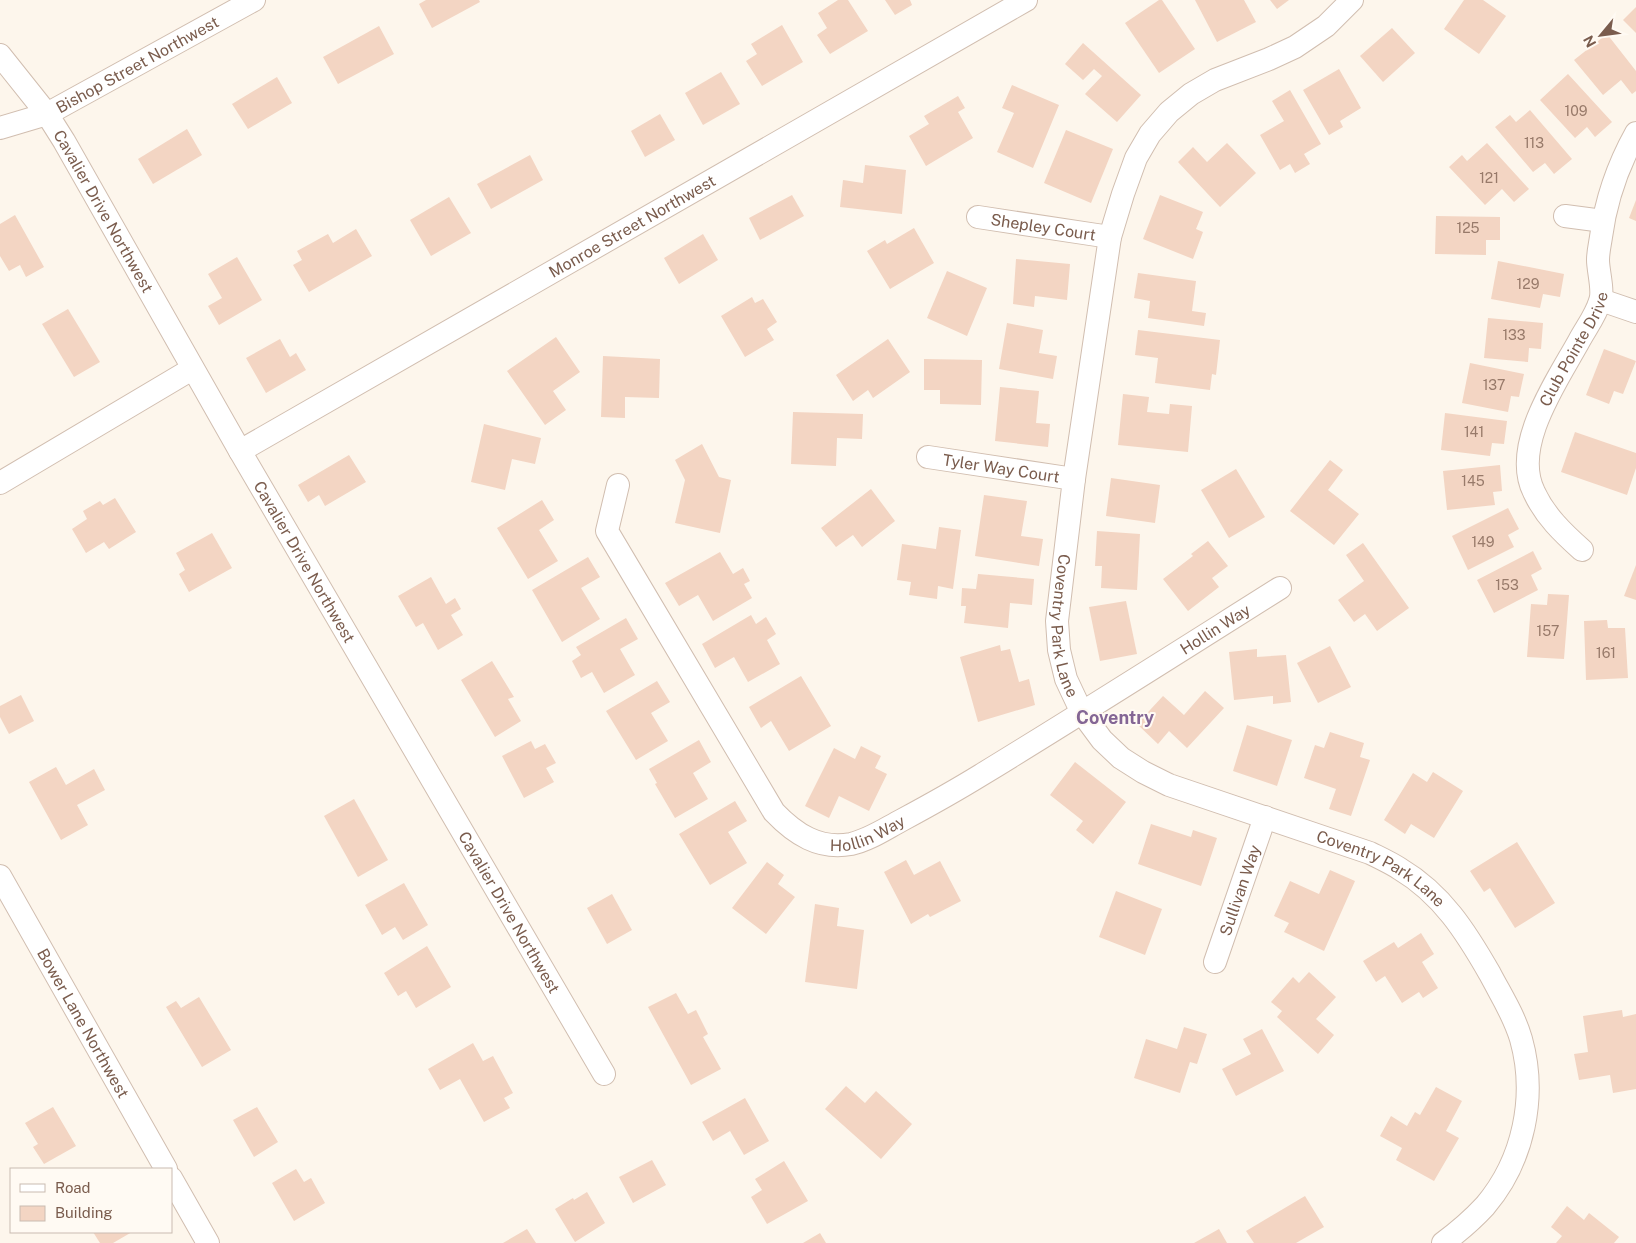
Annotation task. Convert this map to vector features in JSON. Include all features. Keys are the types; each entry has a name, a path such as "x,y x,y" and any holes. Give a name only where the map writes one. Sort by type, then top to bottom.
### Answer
{"street":[{"name":"Bishop Street Northwest","path":"0,128 47,114 254,0"},
{"name":"Monroe Street Northwest","path":"240,451 1026,0"},
{"name":"Coventry Park Lane","path":"1352,0 1326,26 1295,47 1215,80 1191,94 1169,112 1150,134 1136,158 1110,237 1074,479 1057,621 1059,650 1066,679 1082,713 1102,740 1121,758 1169,785 1370,853 1401,869 1425,887 1448,908 1469,936 1511,1011 1521,1038 1528,1096 1526,1120 1516,1152 1504,1178 1486,1205 1463,1228 1443,1243"},
{"name":"Cavalier Drive Northwest","path":"0,55 47,114 64,141 192,369 604,1074"},
{"name":"Club Pointe Drive","path":"1582,550 1560,531 1548,516 1533,491 1528,473 1528,454 1532,435 1547,400 1601,300 1598,259 1603,221 1612,184 1622,157 1636,133"},
{"path":"1565,216 1603,221"},
{"name":"Shepley Court","path":"978,217 1110,237"},
{"path":"1601,300 1636,312"},
{"path":"0,483 192,369"},
{"name":"Tyler Way Court","path":"928,457 1074,479"},
{"name":"Hollin Way","path":"618,484 607,530 774,812 788,827 807,839 831,845 850,844 868,839 944,797 1082,713 1280,588"},
{"name":"Sullivan Way","path":"1215,962 1265,817"},
{"name":"Bower Lane Northwest","path":"0,876 165,1168"},
{"path":"172,1180 208,1243"}],"building":[{"path":"426,0 479,0 480,2 432,28 419,4"},
{"path":"838,0 848,0 868,31 830,54 817,35 827,28 818,13"},
{"path":"885,0 910,0 912,5 895,15"},
{"path":"1159,0 1162,0 1195,49 1159,73 1125,23"},
{"path":"1195,0 1244,0 1256,22 1217,42"},
{"path":"1270,0 1289,0 1277,9"},
{"path":"1464,0 1483,0 1506,16 1479,54 1444,29"},
{"path":"1636,7 1636,33 1623,20"},
{"path":"782,25 803,62 762,86 746,61 757,54 751,44"},
{"path":"379,26 394,54 338,84 323,57"},
{"path":"1392,28 1415,53 1383,82 1360,56"},
{"path":"1607,34 1636,71 1636,91 1632,94 1621,80 1603,95 1574,60"},
{"path":"1083,43 1141,95 1117,122 1085,94 1102,76 1094,69 1083,80 1065,64"},
{"path":"1339,69 1361,108 1340,121 1343,127 1329,135 1303,90"},
{"path":"721,72 740,104 703,125 685,93"},
{"path":"1568,74 1612,122 1595,137 1587,127 1575,138 1540,100"},
{"path":"277,77 292,103 248,129 232,104"},
{"path":"1012,85 1059,105 1033,168 997,152 1014,113 1002,108"},
{"path":"1290,90 1321,144 1304,154 1310,164 1295,173 1290,164 1280,170 1260,135 1284,121 1272,101"},
{"path":"958,96 965,108 958,112 973,138 926,166 909,136 929,124 924,116"},
{"path":"1530,110 1572,159 1554,174 1545,163 1533,172 1495,127 1510,115 1516,122"},
{"path":"660,114 675,140 645,157 631,131"},
{"path":"187,129 202,155 153,184 138,159"},
{"path":"1066,130 1113,149 1091,203 1044,183"},
{"path":"1227,143 1256,173 1220,207 1178,162 1193,147 1207,162"},
{"path":"1487,143 1529,189 1514,202 1502,189 1485,205 1449,167 1462,155 1467,161"},
{"path":"530,155 543,180 491,209 477,184"},
{"path":"865,165 906,170 902,214 840,207 843,180 863,183"},
{"path":"792,195 804,216 760,240 749,218"},
{"path":"1160,195 1203,212 1196,229 1203,232 1193,259 1143,239"},
{"path":"449,197 471,233 431,256 410,220"},
{"path":"1636,200 1636,221 1629,218"},
{"path":"15,215 44,267 26,277 20,265 9,271 0,256 0,224"},
{"path":"1436,216 1500,217 1500,240 1486,240 1486,255 1435,254"},
{"path":"914,228 934,263 890,289 867,251 885,240 887,244"},
{"path":"356,229 372,256 309,292 293,265 302,260 297,251 328,234 333,243"},
{"path":"703,234 718,260 679,284 664,258"},
{"path":"237,257 262,300 219,325 208,306 222,298 208,274"},
{"path":"1016,259 1070,264 1067,300 1035,296 1034,307 1013,304"},
{"path":"1498,261 1564,274 1560,297 1543,294 1540,308 1491,299"},
{"path":"947,271 987,288 967,336 927,318"},
{"path":"1138,273 1196,281 1192,311 1206,313 1204,326 1148,318 1150,301 1134,298"},
{"path":"752,297 755,303 763,299 777,322 767,329 774,340 745,357 721,316"},
{"path":"68,309 100,362 74,377 42,324"},
{"path":"1488,318 1543,323 1541,349 1529,348 1528,362 1484,358"},
{"path":"1007,323 1043,330 1039,353 1057,356 1053,379 999,369"},
{"path":"1138,330 1220,340 1216,375 1212,374 1210,390 1155,383 1158,358 1135,355"},
{"path":"556,337 580,372 553,391 566,410 545,425 507,371"},
{"path":"280,339 290,357 296,353 306,370 266,393 246,358"},
{"path":"888,339 910,372 873,398 868,390 853,401 836,375"},
{"path":"1604,349 1636,361 1623,394 1614,391 1609,404 1586,395"},
{"path":"603,356 660,359 659,398 625,397 625,418 601,417"},
{"path":"924,359 982,360 981,405 940,404 940,390 924,390"},
{"path":"1470,363 1524,374 1519,397 1511,396 1508,412 1462,403"},
{"path":"1000,387 1039,391 1036,423 1050,424 1048,447 995,441"},
{"path":"1123,394 1149,397 1147,412 1169,414 1170,404 1192,406 1188,452 1118,445"},
{"path":"793,412 863,414 862,439 837,438 836,466 791,464"},
{"path":"1445,413 1507,421 1504,444 1492,443 1490,456 1441,450"},
{"path":"484,424 541,438 535,464 512,459 505,490 471,482"},
{"path":"1575,432 1636,453 1636,468 1627,495 1561,472"},
{"path":"702,444 719,477 731,480 720,533 675,523 685,480 675,460"},
{"path":"349,455 366,482 325,506 319,495 308,502 298,485"},
{"path":"1330,460 1343,470 1328,490 1359,514 1334,545 1290,511"},
{"path":"1500,465 1502,491 1493,492 1495,505 1447,510 1443,471"},
{"path":"1236,469 1265,517 1229,538 1201,490"},
{"path":"1111,478 1160,485 1155,523 1106,516"},
{"path":"871,489 895,521 862,547 853,535 836,547 821,528"},
{"path":"984,495 1027,501 1021,536 1043,539 1039,566 975,556"},
{"path":"115,498 136,532 109,549 104,542 86,553 72,529 87,519 83,511 100,501 103,505"},
{"path":"542,500 554,520 539,530 558,561 528,579 497,528"},
{"path":"1508,508 1519,529 1508,535 1514,547 1468,570 1452,536"},
{"path":"939,527 961,530 953,589 938,586 937,599 909,595 911,582 897,580 902,544 936,549"},
{"path":"1097,531 1140,534 1137,590 1101,588 1102,566 1095,566"},
{"path":"212,533 232,568 189,592 179,574 185,570 176,553"},
{"path":"1208,541 1228,566 1212,578 1219,587 1188,611 1163,579 1193,556 1191,554"},
{"path":"1363,543 1409,608 1377,631 1365,614 1354,622 1338,600 1364,581 1346,555"},
{"path":"1533,551 1542,569 1531,575 1538,590 1494,613 1477,580"},
{"path":"720,552 733,574 743,568 750,581 744,584 752,598 713,621 698,595 679,606 665,583"},
{"path":"588,557 600,577 581,588 600,619 562,642 532,590"},
{"path":"1636,565 1636,600 1624,596"},
{"path":"978,574 1034,579 1032,605 1010,603 1008,628 964,623 966,606 961,606 962,588 976,589"},
{"path":"431,577 446,604 455,598 461,609 451,615 463,635 438,650 423,623 416,627 398,596"},
{"path":"1548,594 1569,595 1564,659 1527,657 1531,604 1547,605"},
{"path":"1126,601 1137,654 1100,661 1089,607"},
{"path":"751,615 756,624 766,617 776,634 767,640 780,664 748,682 734,657 715,668 702,644"},
{"path":"626,618 638,639 620,649 635,675 604,693 592,672 581,678 572,661 581,655 576,647"},
{"path":"1607,620 1608,628 1625,628 1628,678 1586,680 1584,621"},
{"path":"1000,645 1001,651 1010,649 1019,682 1029,679 1035,705 978,722 960,657"},
{"path":"1330,646 1351,687 1318,703 1297,663"},
{"path":"1257,649 1257,657 1286,655 1291,702 1273,704 1273,696 1234,700 1229,652"},
{"path":"492,661 514,697 508,699 521,721 495,737 461,680"},
{"path":"801,676 831,726 789,751 771,721 761,728 749,707"},
{"path":"657,681 670,702 651,713 668,741 636,760 606,711"},
{"path":"1205,691 1224,708 1187,748 1169,731 1158,744 1137,724 1163,696 1184,715"},
{"path":"21,695 34,721 9,734 0,717 0,706"},
{"path":"1247,725 1292,740 1277,786 1233,771"},
{"path":"1330,732 1364,743 1360,757 1370,760 1351,816 1329,809 1336,789 1304,778 1315,745 1324,748"},
{"path":"699,740 711,762 693,773 708,799 675,818 655,784 657,783 649,769"},
{"path":"531,741 535,749 545,744 556,763 546,768 554,782 524,798 502,756"},
{"path":"861,746 881,756 875,768 887,774 869,811 839,796 829,818 805,806 834,748 855,759"},
{"path":"1075,762 1126,802 1093,844 1076,830 1083,821 1050,795"},
{"path":"56,767 66,785 94,769 105,790 77,805 88,825 61,840 29,782"},
{"path":"1433,772 1463,791 1434,838 1411,824 1405,834 1384,820 1413,773 1427,782"},
{"path":"354,799 388,860 358,877 324,816"},
{"path":"735,801 747,821 728,832 747,863 710,885 679,834"},
{"path":"1151,824 1191,837 1193,830 1217,838 1201,886 1138,864"},
{"path":"1517,842 1555,903 1515,928 1490,888 1484,892 1470,871"},
{"path":"906,860 914,875 940,861 961,901 930,917 928,914 911,924 884,872"},
{"path":"767,862 784,875 778,884 795,897 766,934 732,908"},
{"path":"1330,870 1355,881 1324,951 1284,932 1289,923 1274,916 1290,881 1319,894"},
{"path":"404,883 428,925 403,940 395,927 382,935 365,905"},
{"path":"1116,891 1162,909 1145,955 1099,937"},
{"path":"612,894 632,930 607,944 587,908"},
{"path":"815,904 839,908 837,926 864,930 857,989 805,982"},
{"path":"1421,933 1434,954 1422,962 1438,988 1423,998 1419,992 1402,1003 1385,976 1376,982 1363,961 1394,942 1398,948"},
{"path":"427,946 451,987 416,1008 406,991 398,996 384,973"},
{"path":"1309,972 1336,997 1316,1019 1334,1035 1318,1054 1277,1017 1282,1011 1271,1002 1293,977 1299,983"},
{"path":"676,993 688,1014 696,1010 708,1034 703,1037 721,1069 691,1085 648,1007"},
{"path":"199,997 231,1050 202,1067 166,1007 176,1001 181,1008"},
{"path":"1622,1010 1623,1017 1636,1014 1636,1089 1613,1093 1610,1075 1579,1080 1574,1054 1588,1052 1583,1016"},
{"path":"1184,1027 1207,1034 1197,1064 1190,1062 1180,1093 1134,1078 1146,1039 1177,1049"},
{"path":"1262,1029 1284,1071 1236,1096 1222,1069 1251,1054 1243,1039"},
{"path":"473,1043 483,1061 493,1056 513,1093 504,1098 510,1108 484,1122 460,1079 440,1090 428,1069"},
{"path":"846,1086 865,1103 876,1091 912,1124 881,1159 825,1109"},
{"path":"1436,1087 1462,1101 1446,1131 1459,1138 1434,1181 1396,1160 1402,1148 1380,1136 1391,1116 1407,1126 1415,1112 1420,1115"},
{"path":"745,1098 769,1141 744,1155 730,1131 713,1141 702,1122"},
{"path":"53,1107 76,1146 44,1164 33,1147 38,1144 25,1123"},
{"path":"257,1107 278,1142 254,1157 233,1120"},
{"path":"652,1160 666,1185 633,1203 619,1177"},
{"path":"784,1161 808,1201 767,1224 751,1197 762,1190 755,1179"},
{"path":"296,1169 304,1182 311,1178 325,1203 294,1221 272,1183"},
{"path":"587,1192 605,1223 575,1242 555,1209"},
{"path":"1305,1196 1324,1227 1296,1243 1254,1243 1246,1231"},
{"path":"1567,1206 1584,1220 1589,1213 1619,1237 1614,1243 1556,1243 1562,1236 1551,1227"},
{"path":"527,1229 536,1243 503,1243"},
{"path":"1219,1229 1227,1243 1194,1243"},
{"path":"94,1233 130,1233 113,1243 100,1243"},
{"path":"820,1233 826,1243 803,1243"}],"district":[{"name":"Coventry","path":"1115,717"}]}
